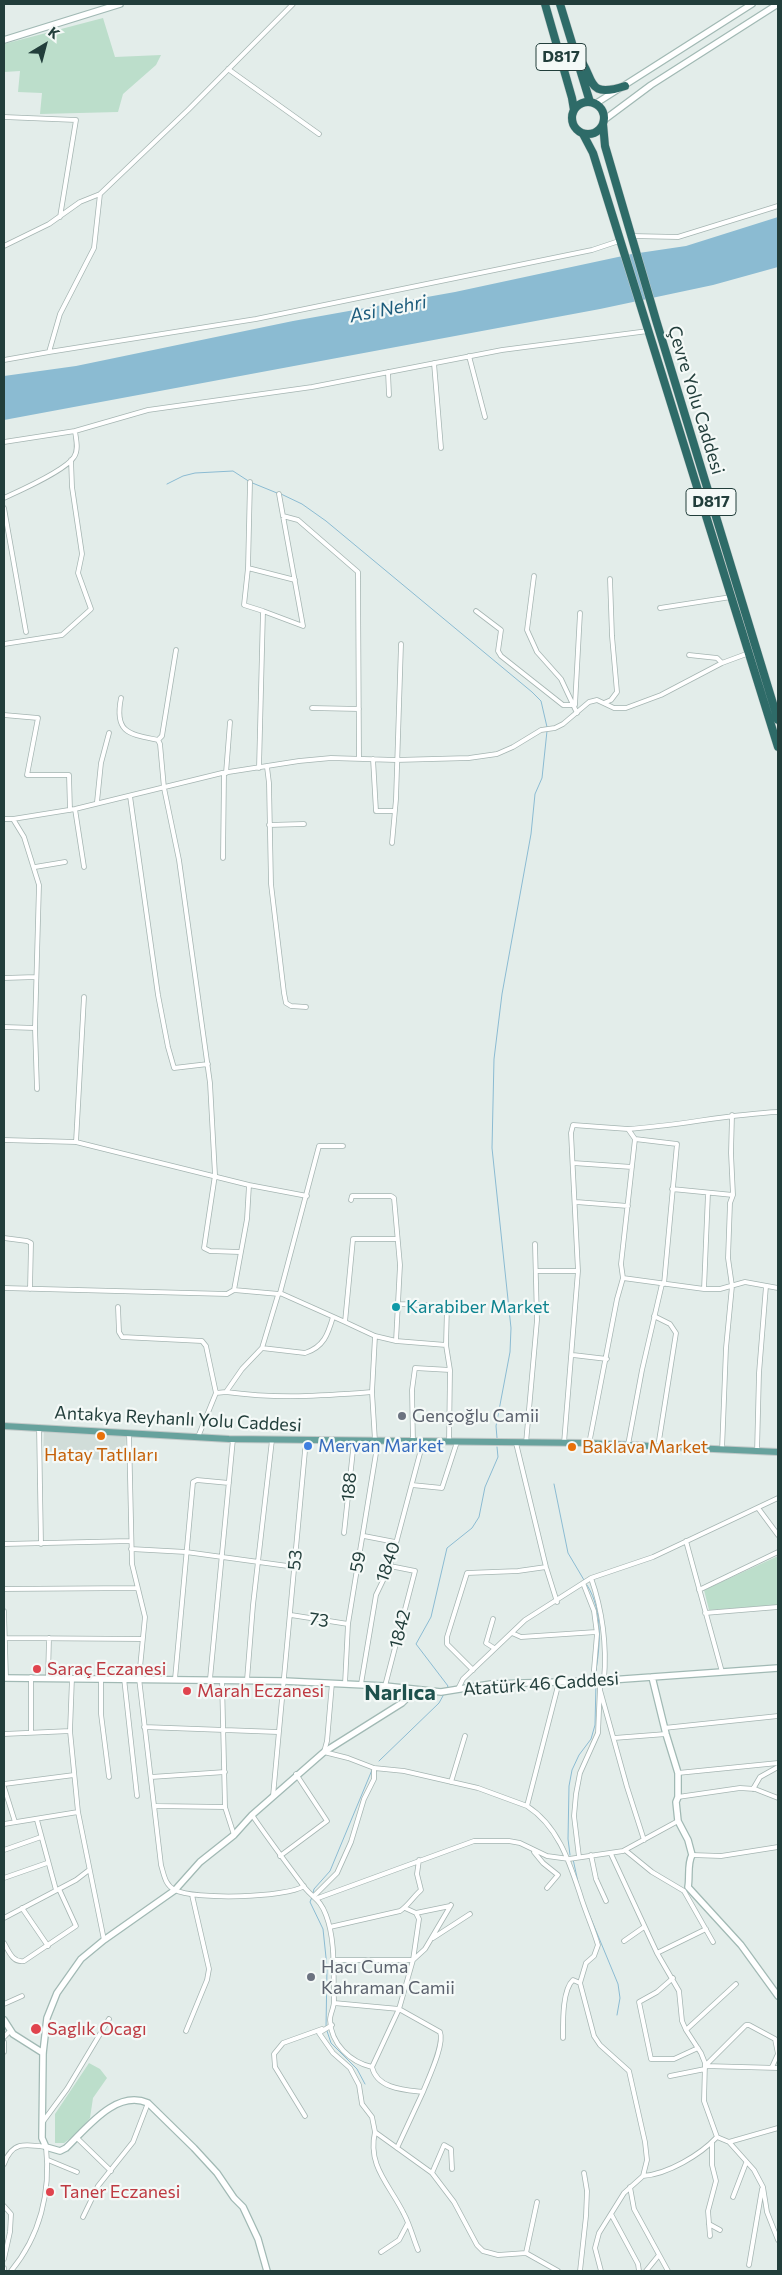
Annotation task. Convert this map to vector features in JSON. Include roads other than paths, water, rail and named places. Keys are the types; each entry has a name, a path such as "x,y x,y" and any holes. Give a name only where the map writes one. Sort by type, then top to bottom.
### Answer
{"highway":[{"name":"Çevre Yolu Caddesi","path":"545,4 572,98 574,110 572,124 583,134 593,153 749,653 764,685"},
{"name":"Çevre Yolu Caddesi","path":"560,4 574,53 593,103 602,110 605,146 764,685"},
{"path":"574,53 580,58 589,80 594,86 606,90 625,86"},
{"path":"574,110 581,104 593,103"},
{"path":"583,134 593,134 604,122"},
{"name":"D817","path":"764,685 778,720"},
{"name":"D817","path":"764,685 778,747"}],"main road":[{"name":"Antakya Reyhanlı Yolu Caddesi","path":"4,1426 233,1439 564,1443 778,1453"}],"street":[{"path":"4,40 120,4"},
{"path":"5,244 60,217 80,202 100,194 188,110 293,4"},
{"path":"593,103 625,86 752,4"},
{"path":"604,122 651,85 778,4"},
{"path":"228,69 319,134"},
{"path":"4,117 76,120 60,217"},
{"path":"49,352 60,314 94,248 100,194"},
{"path":"632,236 678,237 778,206"},
{"path":"4,360 256,319 620,244"},
{"path":"4,442 75,431 148,410 312,386 469,356 647,327"},
{"path":"469,356 484,417"},
{"path":"434,363 441,448"},
{"path":"388,372 389,395"},
{"path":"4,498 40,482 71,460 77,449 75,431"},
{"path":"4,644 62,635 91,608 78,573 82,554 72,487 71,460"},
{"path":"250,482 248,568 244,606 303,626 279,494"},
{"path":"4,508 26,632"},
{"path":"283,516 298,520 358,572 359,759"},
{"path":"248,568 295,580"},
{"path":"534,576 527,630 537,652 561,679 578,713"},
{"path":"604,702 611,700 617,692 612,636 610,578"},
{"path":"660,608 732,597"},
{"path":"259,768 263,611"},
{"path":"476,611 501,630 498,651 501,656 563,705 575,705"},
{"path":"575,705 580,613"},
{"path":"392,844 401,644"},
{"path":"158,740 162,736 176,650"},
{"path":"4,819 72,809 225,773 331,758 396,760 469,758 497,754 513,747 541,730 555,728 564,724 588,702 597,700 614,708 626,708 661,695 722,663 749,653"},
{"path":"689,655 717,658 722,663"},
{"path":"121,698 118,712 124,730 128,734 158,740"},
{"path":"312,708 359,709"},
{"path":"4,715 38,718 28,775 69,774 72,809 84,867"},
{"path":"223,858 225,773 230,722"},
{"path":"97,802 102,763 110,733"},
{"path":"158,740 164,788 176,841 208,1064 215,1175 204,1248 210,1252 240,1252"},
{"path":"373,759 376,811 394,811"},
{"path":"267,767 270,783 271,884 286,1003 291,1006 306,1007"},
{"path":"130,796 150,941 168,1047 174,1068 208,1064"},
{"path":"13,819 24,838 35,867 40,898 35,1028 37,1089"},
{"path":"270,825 304,824"},
{"path":"35,867 65,862"},
{"path":"4,978 36,977"},
{"path":"76,1142 84,997"},
{"path":"4,1027 35,1028"},
{"path":"564,1443 566,1400 573,1355 578,1271 573,1125 628,1129 660,1127 732,1115 778,1112"},
{"path":"722,1450 726,1348 732,1286 728,1258 730,1203 734,1195 731,1154 732,1115"},
{"path":"589,1444 607,1359 617,1299 623,1278 621,1264 635,1139 628,1129"},
{"path":"628,1445 654,1316 663,1284 677,1144 635,1139"},
{"path":"4,1140 76,1142 249,1184 307,1196"},
{"path":"226,1392 242,1369 262,1348 307,1196 319,1146 343,1146"},
{"path":"573,1163 632,1167"},
{"path":"234,1290 247,1219 249,1184"},
{"path":"672,1190 734,1195"},
{"path":"704,1289 708,1194"},
{"path":"351,1200 352,1196 391,1196 394,1198 396,1239 400,1265 396,1341"},
{"path":"576,1202 628,1206"},
{"path":"4,1238 31,1243 30,1289"},
{"path":"344,1322 353,1240 396,1239"},
{"path":"526,1443 537,1320 535,1244"},
{"path":"536,1272 578,1271"},
{"path":"623,1278 704,1289 732,1286 745,1282 778,1288"},
{"path":"758,1452 759,1381 766,1286"},
{"path":"4,1288 202,1294 227,1294 234,1290 279,1294 375,1336 396,1341 446,1345"},
{"path":"398,1304 446,1306 446,1345 450,1370 449,1442"},
{"path":"118,1307 119,1332 122,1337 202,1341 206,1346 216,1393 198,1437"},
{"path":"654,1316 670,1324 675,1328 676,1333 658,1447"},
{"path":"262,1348 305,1353 311,1351 323,1342 333,1317"},
{"name":"59","path":"345,1684 348,1624 364,1536 376,1441 372,1392 375,1336"},
{"path":"573,1355 607,1359"},
{"path":"413,1442 412,1390 415,1368 450,1370"},
{"path":"216,1393 226,1392 270,1398 304,1398 372,1392"},
{"path":"39,1427 41,1544"},
{"path":"129,1432 130,1542 137,1588 145,1617 140,1678 144,1727 156,1806 161,1865 166,1883 175,1890 192,1895 266,1896 298,1890 304,1886"},
{"path":"210,1679 233,1439"},
{"path":"247,1680 272,1440"},
{"name":"53","path":"273,1796 306,1440"},
{"name":"188","path":"344,1533 354,1441"},
{"name":"1840","path":"361,1684 376,1595 390,1566 423,1442"},
{"path":"412,1485 442,1488 457,1442"},
{"path":"516,1443 546,1567 557,1602"},
{"path":"175,1679 193,1482 197,1480 229,1483"},
{"path":"458,1690 464,1680 494,1648 525,1620 557,1602 591,1578 653,1557 778,1498"},
{"path":"758,1508 778,1535"},
{"path":"364,1536 395,1542"},
{"path":"686,1541 722,1672"},
{"path":"4,1544 130,1542"},
{"path":"131,1549 186,1552 221,1559 295,1567"},
{"path":"699,1590 778,1552"},
{"name":"1842","path":"385,1686 415,1571 390,1566"},
{"path":"473,1670 447,1644 447,1637 467,1573 546,1567"},
{"path":"591,1578 603,1618 606,1653 598,1682 644,1840"},
{"path":"579,1857 574,1816 576,1794 580,1773 598,1734 598,1682 594,1611 583,1583"},
{"path":"4,1589 137,1588"},
{"path":"705,1613 778,1607"},
{"path":"4,1611 6,1638 5,1678"},
{"name":"73","path":"291,1616 348,1624"},
{"path":"493,1619 486,1643 494,1648"},
{"path":"512,1633 521,1637 596,1632"},
{"path":"6,1638 142,1639"},
{"path":"48,1677 49,1638"},
{"name":"Atatürk 46 Caddesi","path":"5,1678 284,1681 361,1684 445,1692 491,1684 598,1682 778,1668"},
{"path":"31,1677 31,1732"},
{"path":"652,1677 665,1731 678,1773 678,1797 676,1802 678,1821 688,1840 692,1855 690,1860 691,1876 686,1889 713,1942"},
{"path":"72,1678 70,1731 78,1812 104,1940"},
{"path":"100,1678 101,1714 109,1777"},
{"path":"124,1678 137,1796"},
{"path":"222,1680 225,1807 234,1835"},
{"path":"527,1806 559,1682"},
{"path":"324,1752 327,1741 332,1683"},
{"path":"11,2271 30,2241 42,2212 49,2173 46,2147 42,2138 43,2053 47,2018 57,1993 81,1959 104,1940 175,1890 200,1862 234,1835 252,1815 296,1774 324,1752 406,1700 409,1689"},
{"path":"614,1738 778,1716"},
{"path":"144,1727 223,1728 278,1732"},
{"path":"4,1734 70,1731"},
{"path":"451,1782 465,1736"},
{"path":"324,1752 348,1758 374,1768 404,1770 478,1788 527,1806 542,1818 553,1832 569,1859 598,1945 594,1956 586,1963 580,1983 594,2036 629,2071 645,2142 647,2160 643,2176"},
{"path":"678,1773 778,1763"},
{"path":"314,1896 337,1873 351,1842 364,1799 374,1779 374,1768"},
{"path":"753,1789 760,1777 778,1768"},
{"path":"151,1777 225,1772"},
{"path":"280,1856 327,1821 296,1774"},
{"path":"15,1822 4,1785 74,1775"},
{"path":"678,1797 722,1789 753,1789 778,1798"},
{"path":"156,1806 225,1807"},
{"path":"4,1824 78,1812"},
{"path":"252,1815 280,1856 314,1896 330,1927 334,2003 332,2025 338,2046 354,2061 372,2067 380,2081 386,2085 423,2092"},
{"path":"4,1944 13,1958 21,1962 76,1926 47,1863 37,1820"},
{"path":"314,1896 474,1841 509,1841 520,1843 547,1856 569,1859 611,1854 625,1850 678,1821"},
{"path":"4,1850 41,1837"},
{"path":"692,1855 739,1855 778,1847"},
{"path":"533,1850 543,1863 558,1874 547,1888"},
{"path":"625,1850 652,1872 686,1889 741,1945 778,1996"},
{"path":"611,1854 644,1927 679,1991 686,2030 698,2048 705,2067 704,2101 717,2137 730,2142 746,2163 754,2170 763,2186 767,2212 778,2240"},
{"path":"591,1856 596,1879 606,1901"},
{"path":"405,1908 409,1900 421,1890 417,1874 418,1860"},
{"path":"4,1878 47,1863"},
{"path":"4,1918 89,1870"},
{"path":"186,2031 210,1969 192,1895"},
{"path":"332,1960 413,1960 431,1939 451,1905 416,1914"},
{"path":"22,1908 48,1946"},
{"path":"330,1927 405,1908 416,1914 419,1919 413,1960 399,2009 372,2067"},
{"path":"431,1939 470,1914"},
{"path":"624,1942 644,1927"},
{"path":"657,1953 706,1929"},
{"path":"673,1978 657,1992 639,2002 651,2059 674,2059 698,2048"},
{"path":"563,2038 564,2003 570,1983 574,1980 580,1983"},
{"path":"686,2030 736,1984"},
{"path":"4,2004 22,1996"},
{"path":"334,2003 399,2009 438,2030 441,2035 439,2049 423,2092 397,2148"},
{"path":"42,2123 66,2089 109,2019"},
{"path":"4,2020 10,2031 43,2053"},
{"path":"305,2116 275,2067 274,2054 283,2043 332,2025"},
{"path":"705,2067 749,2025 775,2039 778,2054 772,2067"},
{"path":"326,2028 319,2033 333,2054 350,2068 359,2085 362,2104 372,2117 375,2132 372,2145 375,2160 408,2222 418,2250"},
{"path":"4,2037 10,2031"},
{"path":"4,2042 4,2052"},
{"path":"670,2076 705,2067 778,2068"},
{"path":"4,2164 8,2152 27,2144 60,2151 116,2104 140,2100 148,2103 217,2173 234,2198 243,2207 258,2239 267,2271"},
{"path":"83,2217 98,2186 132,2142 148,2103"},
{"path":"730,2142 778,2128"},
{"path":"375,2132 432,2173 454,2202 477,2245 483,2252 498,2255 526,2252 558,2271"},
{"path":"601,2271 595,2248 599,2233 630,2187 643,2176 666,2170 717,2137"},
{"path":"77,2138 111,2171"},
{"path":"710,2236 708,2211 716,2181 712,2164 712,2142"},
{"path":"432,2173 444,2145 451,2149 452,2169"},
{"path":"48,2160 77,2172"},
{"path":"733,2197 746,2163"},
{"path":"580,2271 586,2216 584,2174"},
{"path":"749,2265 763,2186"},
{"path":"630,2187 634,2209 668,2271"},
{"path":"526,2252 537,2202"},
{"path":"4,2206 11,2214 10,2232 4,2259"},
{"path":"611,2214 638,2264 639,2271"},
{"path":"381,2252 399,2240 408,2222"},
{"path":"709,2224 720,2230"},
{"path":"646,2271 659,2255"}],"water":[{"name":"Asi Nehri","path":"778,217 778,267 713,285 600,309 4,420 4,376 76,366 293,321 455,292 632,254 686,246"}],"waterway":[{"path":"167,484 183,476 195,473 233,471 250,482 277,493"},
{"path":"281,494 302,504 326,521 532,692 541,701 547,727"},
{"path":"497,1438 496,1426 510,1352 511,1328 492,1148 494,1059 502,994 531,834 535,794 542,778 547,731"},
{"path":"447,1688 448,1686 416,1644 431,1617 447,1548 472,1528 479,1517 485,1487 498,1457 497,1447"},
{"path":"554,1484 568,1553 584,1580"},
{"path":"587,1585 596,1607 598,1618 599,1642 595,1676"},
{"path":"570,1855 568,1839 569,1786 572,1770 579,1755 591,1739 595,1725 596,1683"},
{"path":"379,1761 439,1703 444,1694"},
{"path":"313,1893 314,1889 330,1871 372,1770"},
{"path":"573,1859 578,1882"},
{"path":"312,1897 310,1902 323,1929 327,1967 326,2028 331,2043 357,2069 365,2084"},
{"path":"587,1909 618,1984 620,1998 617,2015"}],"place":[{"name":"Karabiber Market","path":"396,1307"},
{"name":"Gençoğlu Camii","path":"402,1416"},
{"name":"Hatay Tatlıları","path":"101,1436"},
{"name":"Mervan Market","path":"308,1446"},
{"name":"Baklava Market","path":"572,1447"},
{"name":"Saraç Eczanesi","path":"37,1669"},
{"name":"Marah Eczanesi","path":"187,1691"},
{"name":"Hacı Cuma Kahraman Camii","path":"311,1977"},
{"name":"Saglık Ocagı","path":"36,2029"},
{"name":"Taner Eczanesi","path":"50,2192"}],"district":[{"name":"Narlıca","path":"400,1693"}]}
